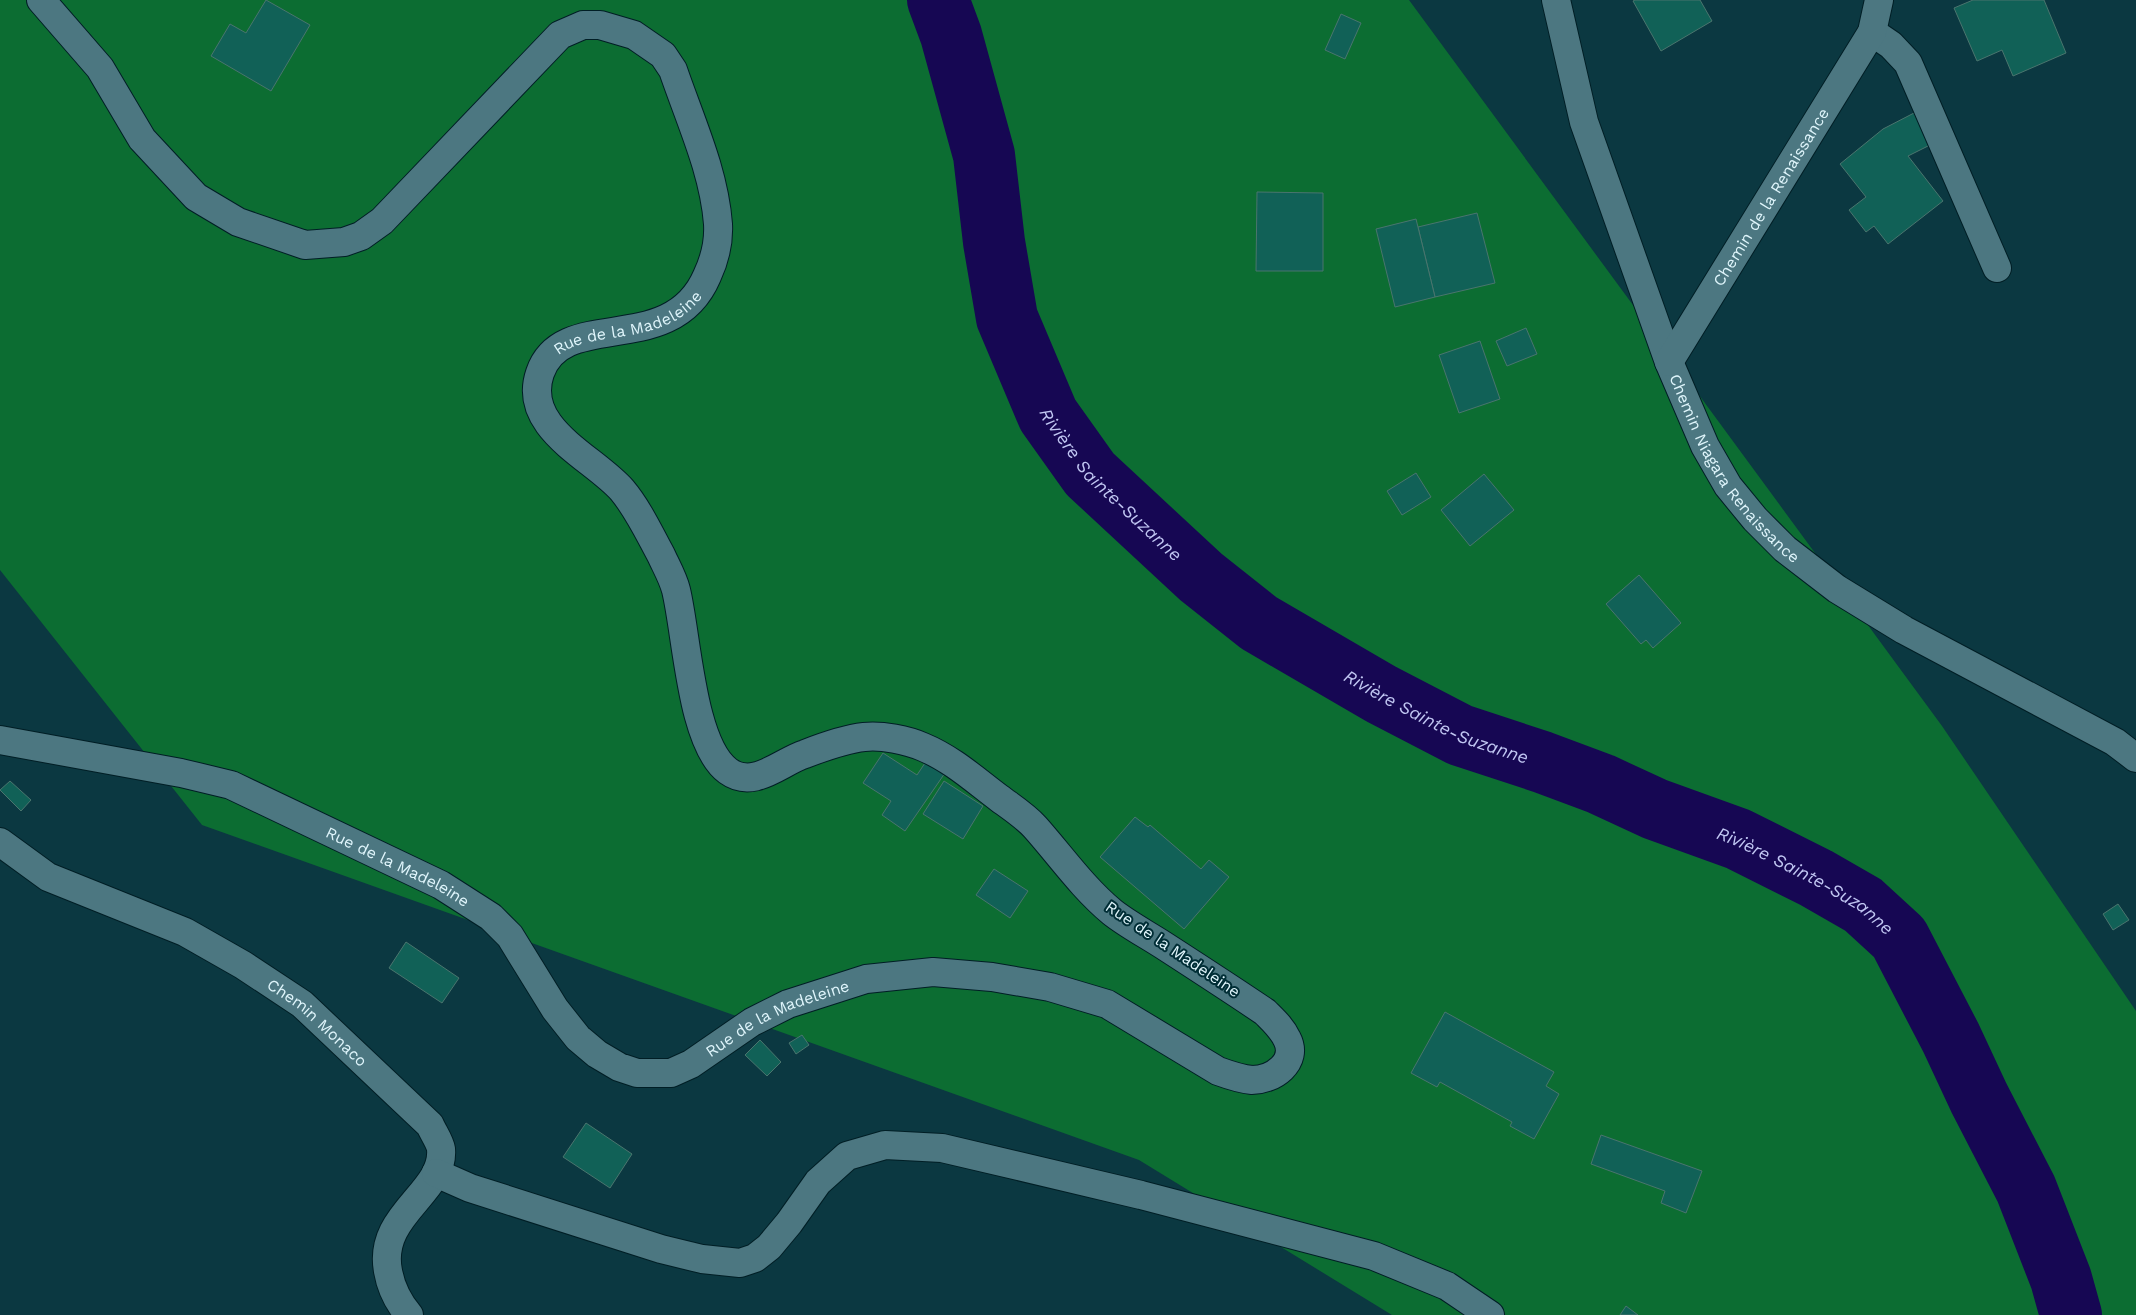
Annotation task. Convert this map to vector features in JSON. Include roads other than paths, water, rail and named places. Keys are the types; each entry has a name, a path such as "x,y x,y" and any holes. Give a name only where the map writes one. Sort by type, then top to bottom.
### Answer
{"street":[{"name":"Rue de la Madeleine","path":"0,740 180,773 230,785 440,885 491,917 510,936 555,1008 578,1038 597,1054 619,1067 637,1072 671,1073 691,1064 752,1022 788,1004 866,979 933,972 992,977 1050,987 1107,1004 1218,1071 1236,1077 1253,1080 1274,1075 1285,1066 1290,1056 1289,1040 1279,1026 1265,1012 1112,912 1073,873 1031,822 955,764 921,745 886,738 865,737 802,755 761,776 743,778 729,772 718,760 700,725 675,586 662,558 638,512 620,488 579,453 547,422 540,408 537,393 539,375 546,360 560,347 588,334 626,331 664,321 690,304 704,284 715,257 718,226 712,184 673,70 663,55 634,34 600,25 583,25 560,35 382,221 361,236 344,242 305,245 238,222 196,197 142,139 100,68 42,0"},
{"name":"Chemin Niagara Renaissance","path":"1556,0 1584,122 1669,362 1705,446 1728,486 1755,519 1784,549 1837,589 1904,630 2115,742 2136,758"},
{"name":"Chemin de la Renaissance","path":"1669,362 1872,32 1879,0"},
{"path":"1872,32 1891,44 1908,63 1997,268"},
{"name":"Chemin Monaco","path":"0,842 48,877 185,932 243,965 302,1004 430,1124 441,1149 436,1173 390,1235 385,1259 390,1286 409,1315"},
{"path":"436,1173 470,1188 662,1249 702,1259 740,1263 755,1258 769,1247 789,1223 818,1182 847,1156 885,1145 942,1148 1141,1195 1374,1256 1447,1286 1490,1315"}],"waterway":[{"name":"Rivière Sainte-Suzanne","path":"938,0 951,35 984,155 994,242 1007,318 1048,415 1090,474 1201,577 1259,623 1381,694 1460,735 1601,784 1655,809 1738,839 1816,878 1863,905 1899,938 1951,1038 1979,1098 2026,1189 2061,1279 2071,1315"}]}
